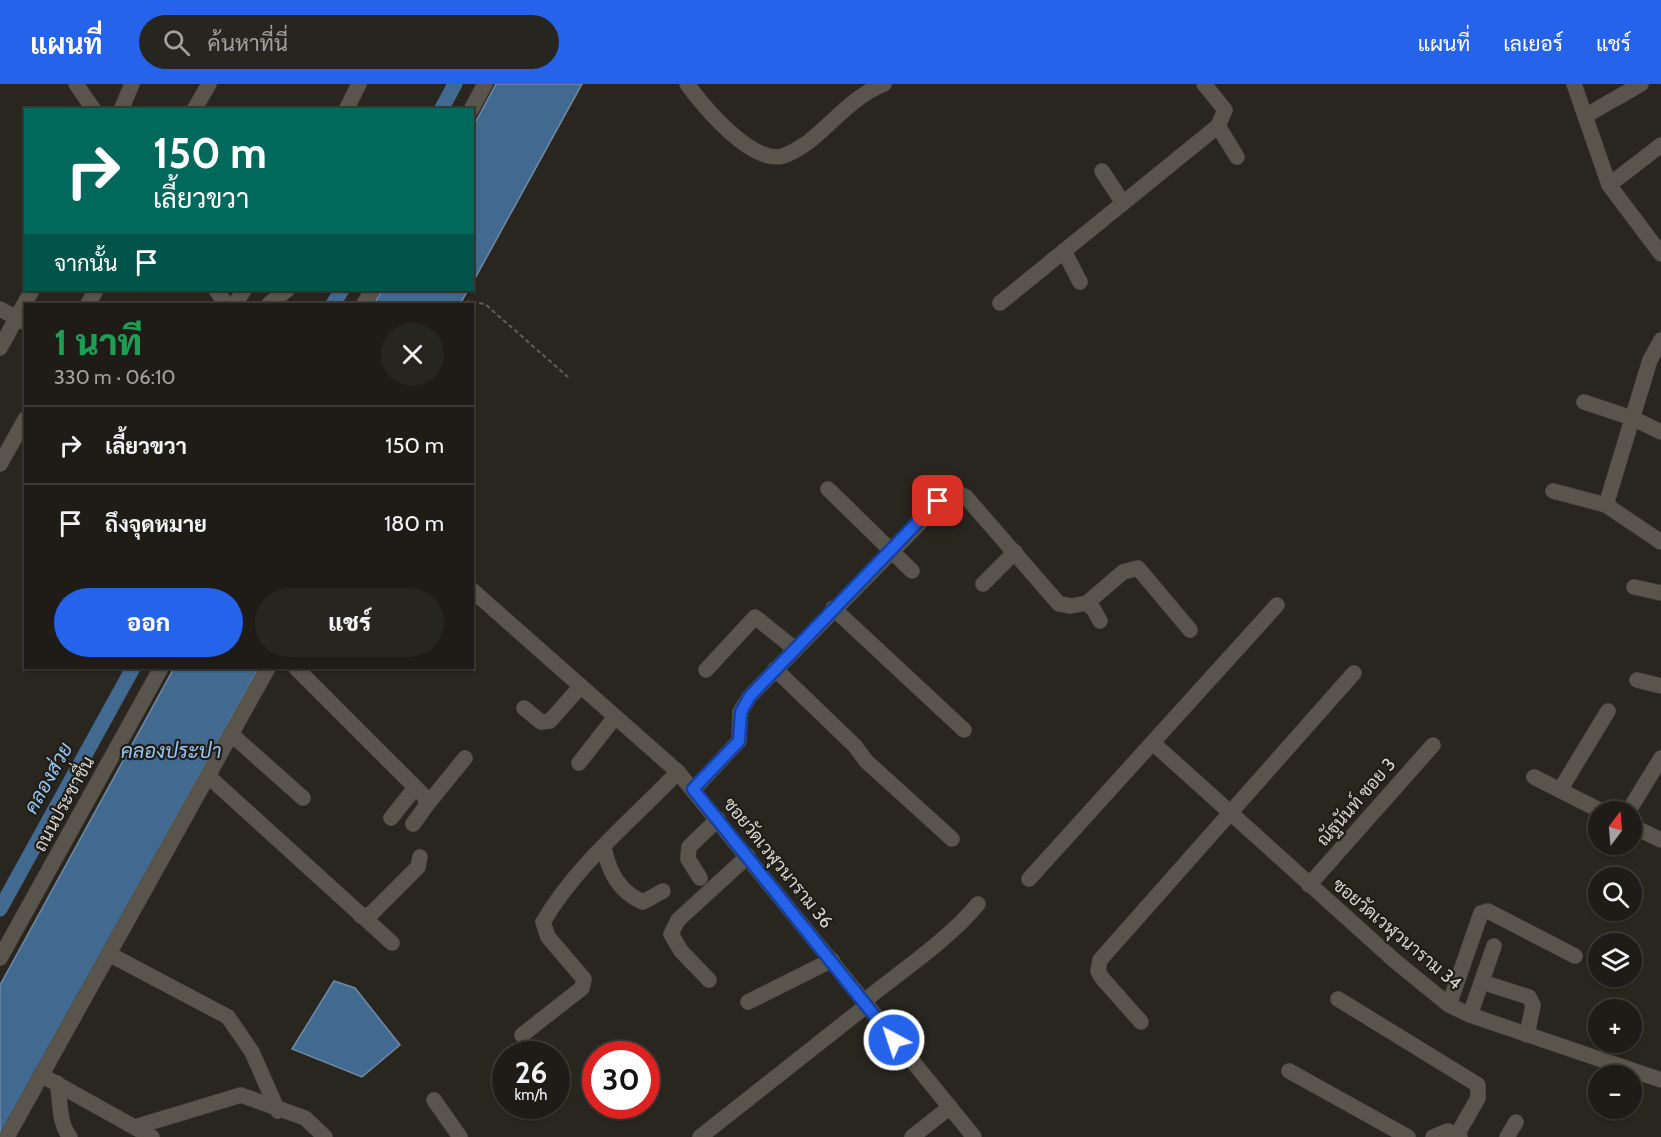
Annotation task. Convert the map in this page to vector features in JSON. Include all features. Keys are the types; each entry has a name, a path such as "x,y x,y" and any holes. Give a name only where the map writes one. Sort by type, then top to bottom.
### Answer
{"street":[{"path":"76,84 93,108"},
{"path":"122,108 132,84"},
{"path":"195,108 209,84"},
{"path":"347,108 359,84"},
{"path":"472,108 485,84"},
{"path":"687,84 699,100 748,148 766,155 782,156 806,144 865,91 884,84"},
{"path":"1000,303 1064,251 1112,187 1218,126 1225,110 1204,84"},
{"path":"1574,84 1609,184 1658,245"},
{"path":"1585,116 1641,84"},
{"path":"1218,126 1237,157"},
{"path":"1609,184 1661,145"},
{"path":"1064,251 1080,282"},
{"path":"270,303 286,291"},
{"path":"0,309 21,320 0,348"},
{"path":"1606,505 1650,360 1661,339"},
{"path":"1584,402 1632,418 1661,432"},
{"path":"0,464 24,422"},
{"path":"828,489 912,571"},
{"path":"693,789 739,741 741,712 750,696 833,608 952,490 966,497 1059,604 1071,606 1087,603 1123,572 1138,568 1143,571 1190,630"},
{"path":"1553,491 1606,505 1661,542"},
{"path":"983,584 1015,552"},
{"path":"1634,587 1661,593"},
{"name":"ซอยวัดเวฬุวนาราม 36","path":"474,592 678,772 974,1137"},
{"path":"1087,603 1100,621"},
{"path":"1029,879 1277,605"},
{"path":"833,608 964,730"},
{"path":"706,670 755,617 795,649"},
{"name":"ถนนประชาชื่น","path":"0,958 160,669"},
{"path":"7,1137 267,669"},
{"path":"297,669 425,797 426,806"},
{"path":"775,669 855,746 866,760 952,839"},
{"path":"1141,1022 1102,978 1098,971 1100,960 1354,673"},
{"path":"1638,680 1661,686"},
{"path":"524,708 541,722 550,721 581,686"},
{"path":"1560,790 1608,711"},
{"path":"579,764 615,717"},
{"path":"231,734 303,798"},
{"name":"ซอยวัดเวฬุวนาราม 34","path":"1153,743 1309,885 1449,1005 1470,1016 1661,1080"},
{"name":"ณัฐนันท์ ซอย 3","path":"1309,885 1432,745"},
{"path":"413,824 465,758"},
{"path":"1635,801 1661,758"},
{"path":"522,1035 582,988 584,979 548,937 543,922 569,883 678,772"},
{"path":"208,776 392,943"},
{"path":"1534,777 1588,804"},
{"path":"392,818 415,788"},
{"path":"700,878 688,860 689,847 718,819"},
{"path":"1642,831 1661,840"},
{"path":"604,848 609,872 630,897 643,902 663,891"},
{"path":"709,980 681,951 671,934 678,920 748,856"},
{"path":"361,916 370,914 410,875 418,867 420,857"},
{"path":"700,1137 865,1004 919,956 956,929 978,904"},
{"path":"1449,1005 1481,913 1488,910 1575,956"},
{"path":"1470,1016 1494,946"},
{"path":"109,954 228,1017 252,1052 277,1109"},
{"path":"748,1002 832,960"},
{"path":"1482,982 1529,998 1533,1005 1527,1035"},
{"path":"1338,999 1478,1085 1478,1098 1458,1136 1442,1131 1433,1137"},
{"path":"1289,1071 1408,1137"},
{"path":"41,1075 152,1137"},
{"path":"57,1083 62,1122 70,1137"},
{"path":"135,1127 241,1095 305,1118 325,1137"},
{"path":"434,1100 460,1137"},
{"path":"912,1137 950,1107"},
{"path":"1507,1137 1516,1122"}],"path":[{"path":"467,303 468,301 485,304 568,377"}],"water":[{"path":"496,84 582,84 474,280 474,125"},
{"path":"381,291 467,291 461,303 375,303"},
{"name":"คลองประปา","path":"173,669 258,669 0,1136 0,985"},
{"path":"334,981 355,988 400,1045 362,1077 292,1049"}],"waterway":[{"name":"คลองส่วย","path":"442,108 455,84"},
{"name":"คลองส่วย","path":"334,303 341,291"},
{"name":"คลองส่วย","path":"0,909 132,669"}],"route":[{"path":"894,1040 693,789 739,741 741,712 750,696 938,501"}]}
